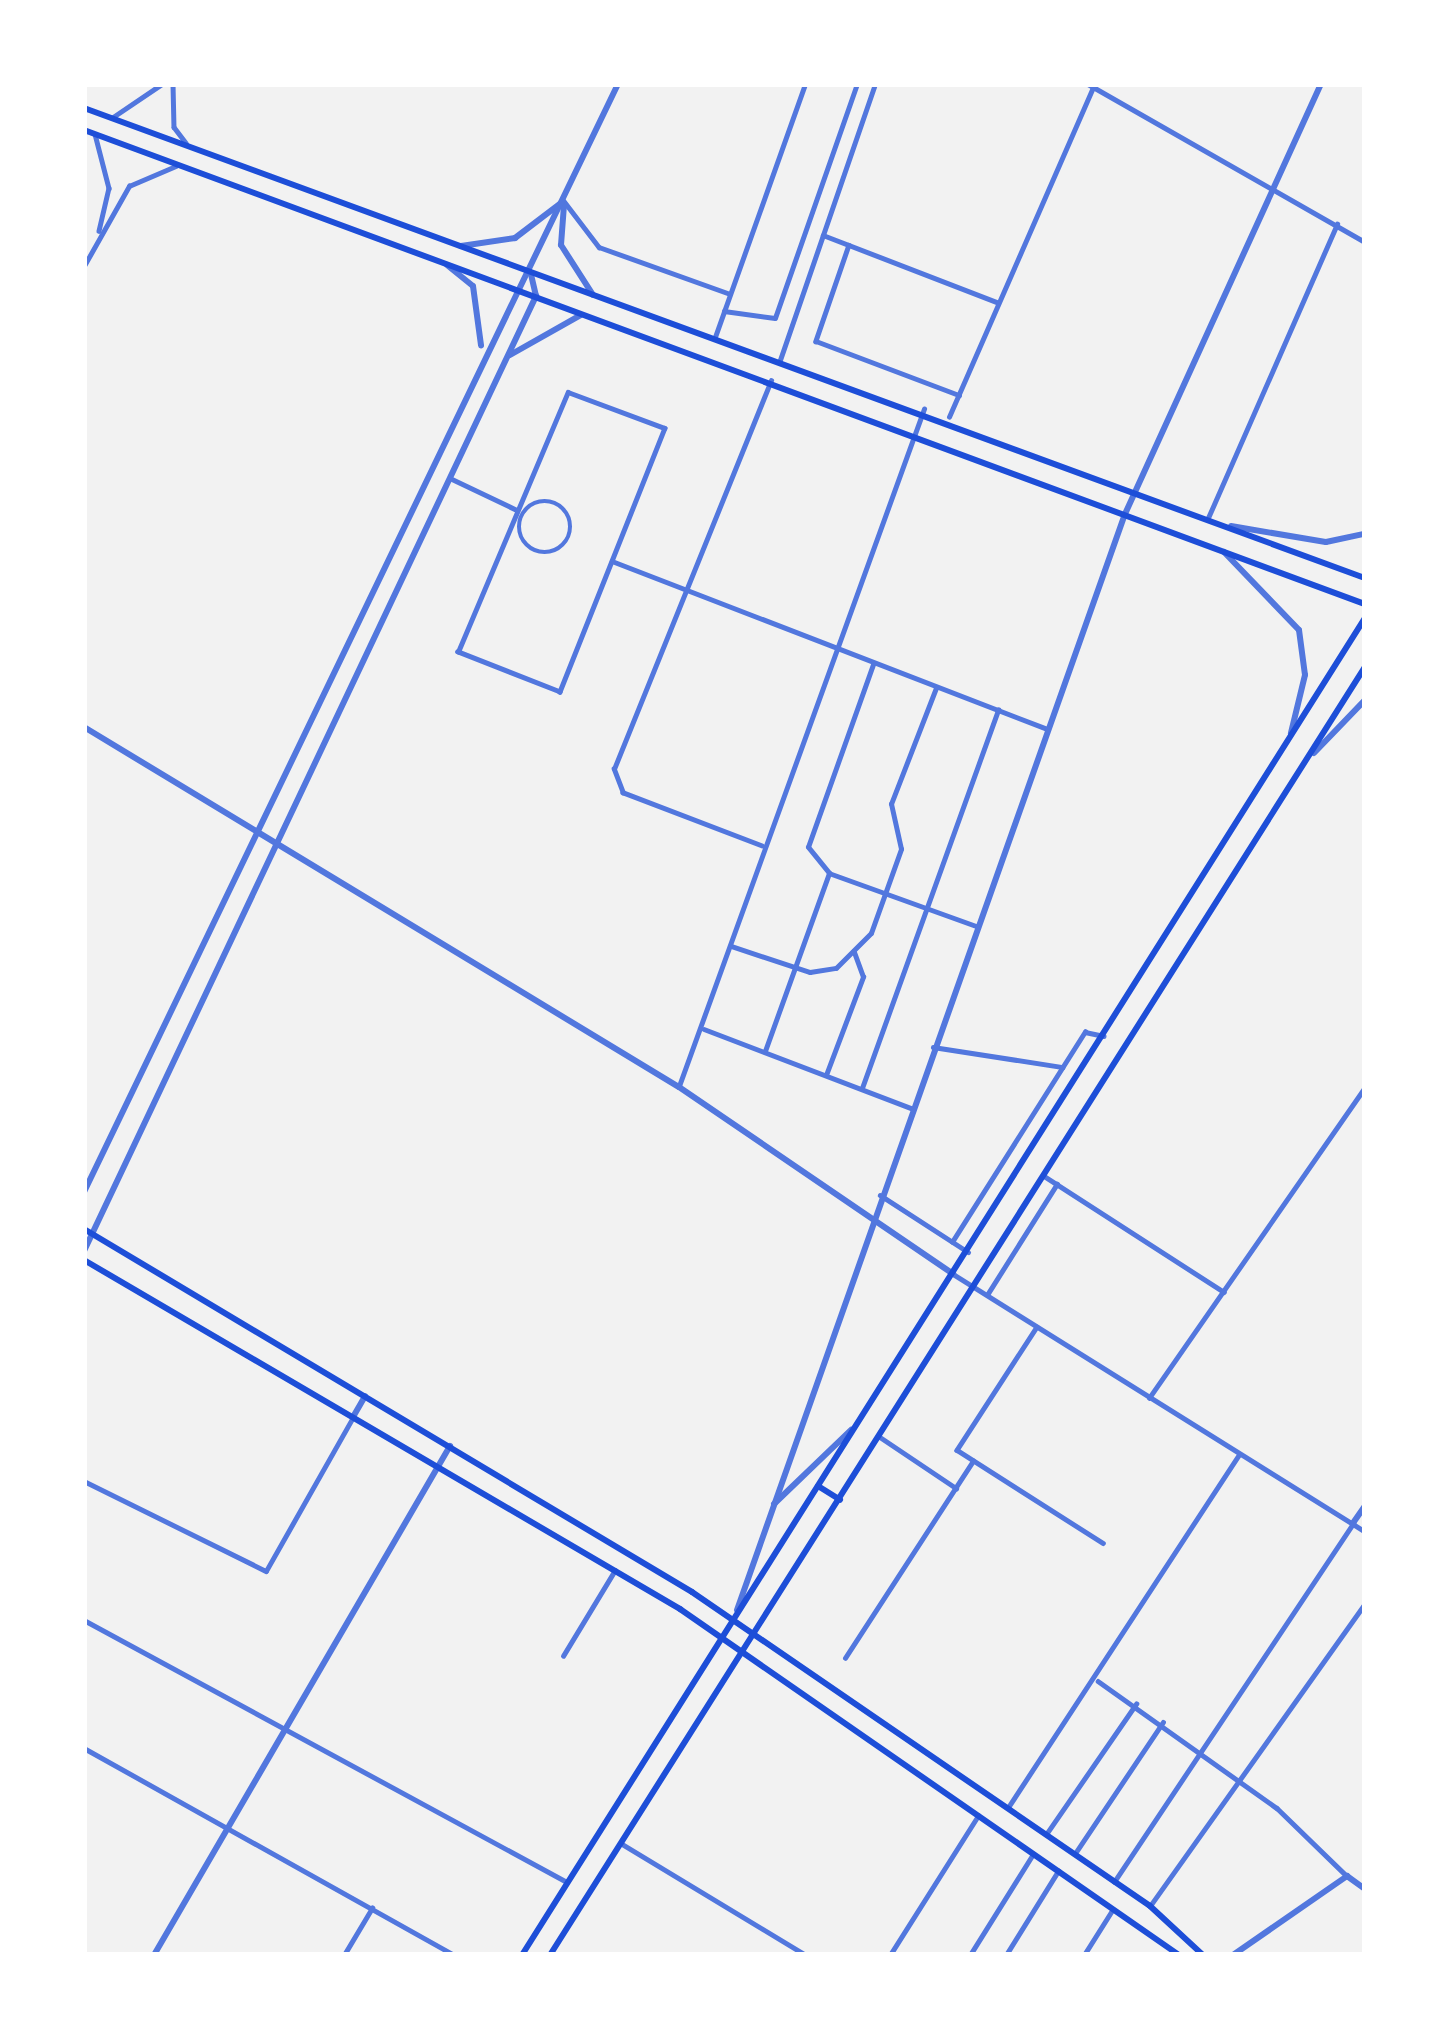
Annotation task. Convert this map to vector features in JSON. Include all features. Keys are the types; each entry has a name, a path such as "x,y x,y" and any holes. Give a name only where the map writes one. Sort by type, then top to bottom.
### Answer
{"main road":[{"path":"84,108 531,274 949,418 1365,578"},
{"path":"84,130 910,431 1365,604"},
{"path":"522,1955 1365,618"},
{"path":"550,1955 1365,667"},
{"path":"88,1231 734,1619 1150,1906 1203,1955"},
{"path":"84,1255 722,1638 1178,1955"},
{"path":"818,1486 840,1500"}],"street":[{"path":"110,118 162,84"},
{"path":"173,84 174,127 190,148"},
{"path":"84,1192 481,351 512,288 531,274 618,84"},
{"path":"715,337 805,84"},
{"path":"724,311 775,318 857,84"},
{"path":"780,360 875,84"},
{"path":"734,1619 1125,514 1321,84"},
{"path":"949,418 1091,86 1365,242"},
{"path":"94,134 109,188 98,237"},
{"path":"84,266 129,186 181,166"},
{"path":"454,246 515,238 564,201"},
{"path":"564,201 599,247 730,294"},
{"path":"564,201 561,245 595,296"},
{"path":"1208,518 1337,224"},
{"path":"823,235 999,303"},
{"path":"849,245 816,341 959,394"},
{"path":"444,262 473,286 481,351"},
{"path":"84,1255 88,1231 281,844 536,296 531,274"},
{"path":"508,357 544,327 584,314"},
{"path":"764,847 623,793 614,780 771,381"},
{"path":"568,392 664,428 612,561 560,692 458,652 568,392"},
{"path":"679,1087 910,431 924,409"},
{"path":"452,479 521,512 561,507 568,539 532,550 521,512"},
{"path":"1231,526 1325,542 1365,534"},
{"path":"1221,550 1299,630 1305,675 1289,742"},
{"path":"612,561 1047,729"},
{"path":"873,664 808,847 829,873 976,926"},
{"path":"729,945 795,967 836,968 854,952 891,895 901,849 891,804 936,688"},
{"path":"1314,753 1365,700"},
{"path":"862,1088 998,710"},
{"path":"84,727 679,1087 953,1274 1148,1400 1365,1531"},
{"path":"765,1051 829,873"},
{"path":"826,1075 863,977 854,952"},
{"path":"701,1028 911,1108"},
{"path":"952,1242 1085,1032 1104,1036"},
{"path":"933,1047 1062,1067"},
{"path":"1148,1400 1365,1087"},
{"path":"1044,1176 1223,1292"},
{"path":"987,1294 1057,1184"},
{"path":"880,1196 968,1252"},
{"path":"1037,1327 957,1450 1103,1544"},
{"path":"84,1480 266,1570 365,1396"},
{"path":"773,1505 861,1418"},
{"path":"880,1437 956,1488"},
{"path":"154,1955 450,1446"},
{"path":"1007,1808 1098,1682 1239,1455"},
{"path":"845,1658 974,1461"},
{"path":"1114,1882 1196,1752 1365,1506"},
{"path":"563,1656 614,1570"},
{"path":"1150,1906 1365,1603"},
{"path":"84,1620 567,1882"},
{"path":"1098,1682 1162,1722 1365,1889"},
{"path":"1045,1836 1136,1705"},
{"path":"1074,1854 1162,1722"},
{"path":"84,1748 454,1955"},
{"path":"890,1955 978,1816"},
{"path":"622,1844 806,1955"},
{"path":"970,1955 1033,1854"},
{"path":"1006,1955 1058,1871"},
{"path":"1233,1955 1347,1876"},
{"path":"344,1955 372,1908"},
{"path":"1084,1955 1113,1910"}]}
